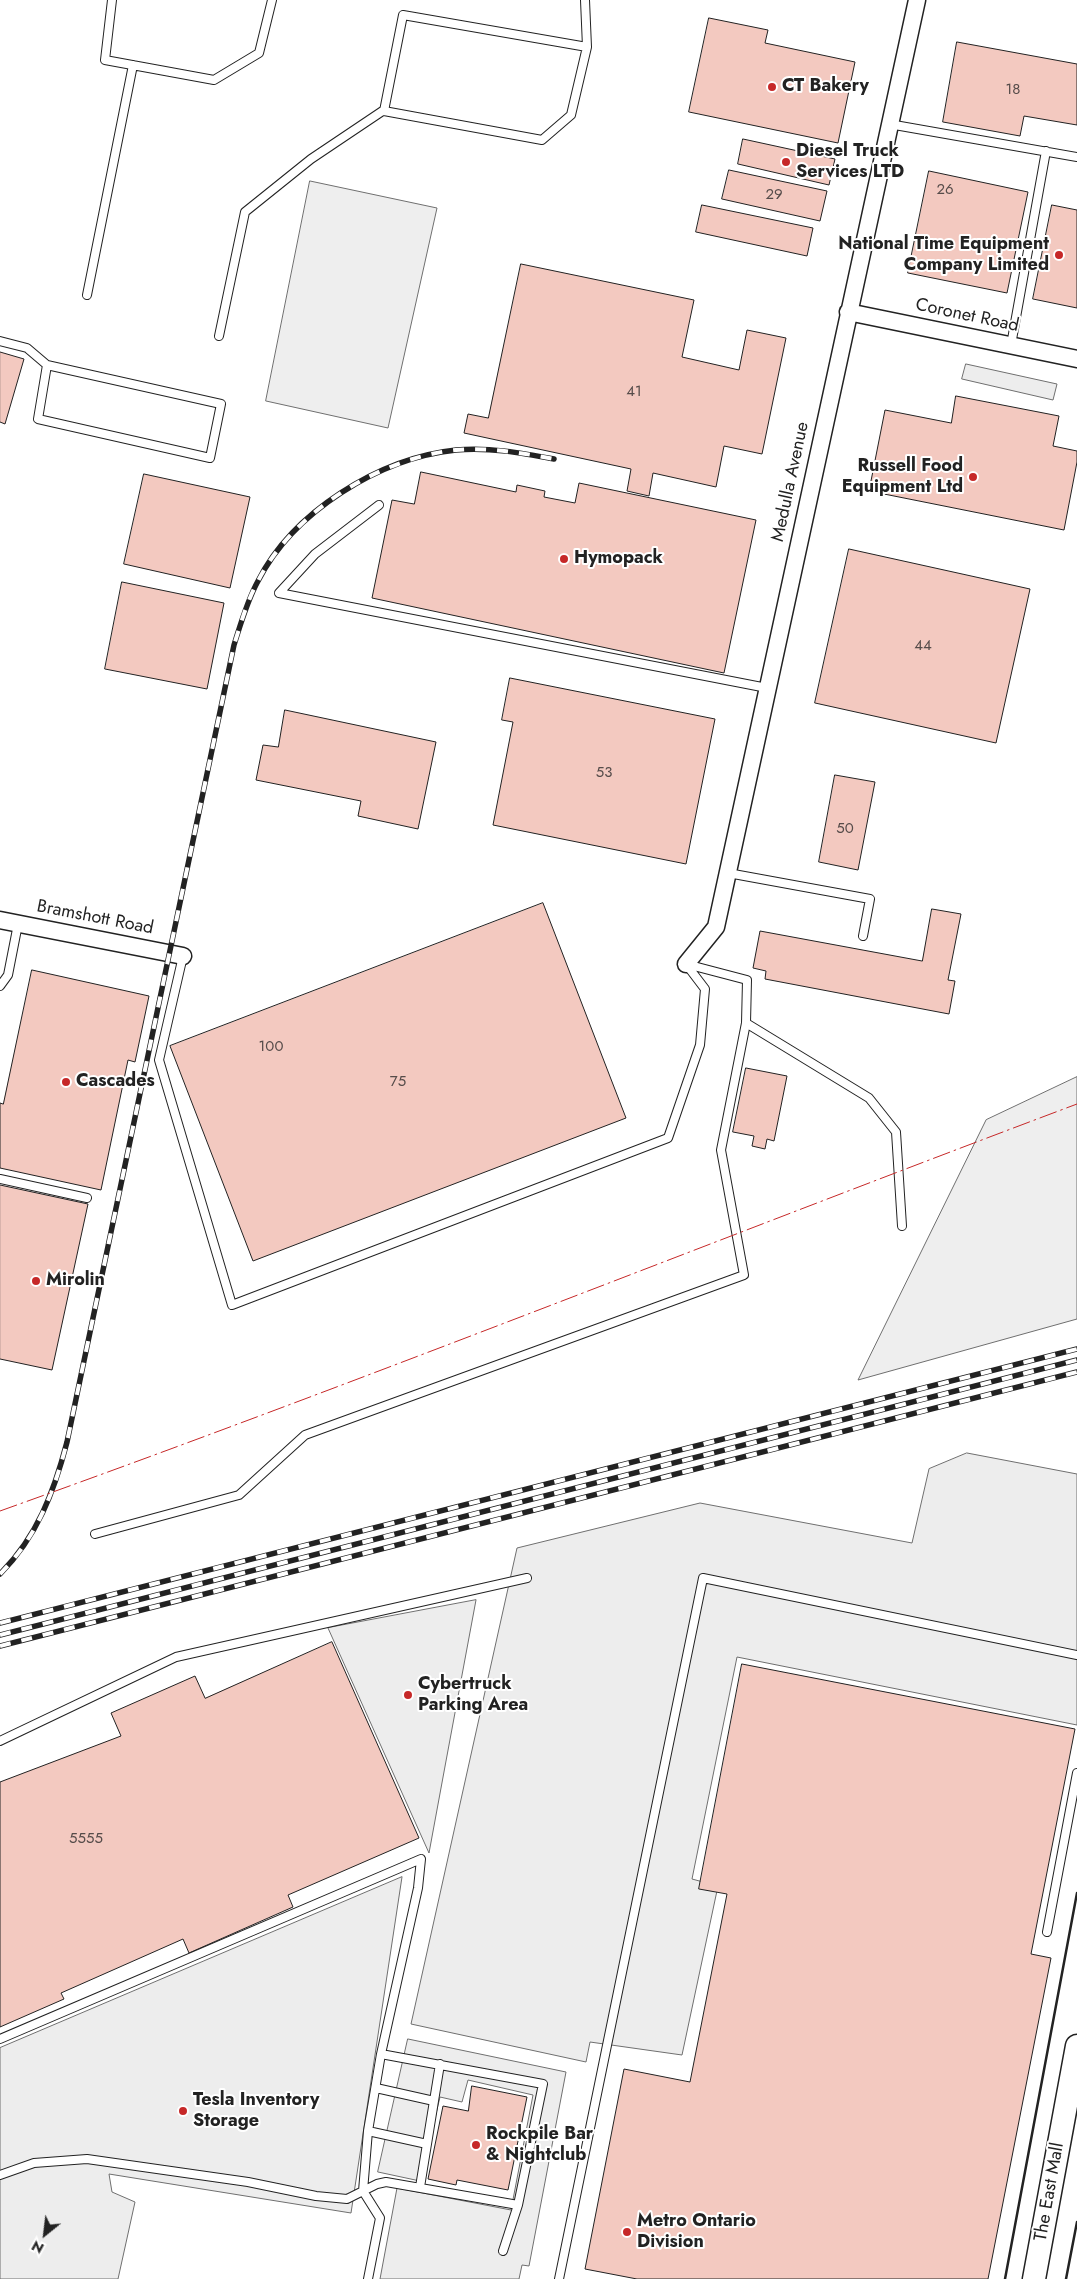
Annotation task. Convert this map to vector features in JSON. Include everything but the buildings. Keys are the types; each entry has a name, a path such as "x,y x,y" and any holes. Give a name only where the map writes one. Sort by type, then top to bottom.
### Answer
{"main road":[{"name":"The East Mall","path":"1034,2279 1077,2046"}],"street":[{"name":"Medulla Avenue","path":"686,964 716,927 917,0"},
{"name":"Coronet Road","path":"848,312 1077,359"},
{"name":"Bramshott Road","path":"0,920 183,956"}],"lane":[{"path":"112,0 105,60 214,80 259,53 272,0"},
{"path":"219,336 245,212 312,158 384,110 542,140 571,115 587,47 585,0"},
{"path":"384,110 403,14 587,47"},
{"path":"87,295 133,65"},
{"path":"889,124 1077,157"},
{"path":"1011,346 1046,151"},
{"path":"0,341 27,348 47,365 221,404 210,458 38,419 47,365"},
{"path":"379,505 315,554 279,593 767,688"},
{"path":"728,873 870,900 863,936"},
{"path":"0,986 8,975 18,924"},
{"path":"183,956 159,1060 232,1305 668,1138 700,1045 701,1036 705,988 686,964"},
{"path":"95,1534 239,1495 305,1435 744,1275 721,1150 746,1023 748,980 686,964"},
{"path":"746,1023 869,1098 896,1132 902,1226"},
{"path":"0,1179 87,1198"},
{"path":"0,1741 176,1656 528,1578"},
{"path":"559,2279 609,2028 704,1578 1077,1655"},
{"path":"1047,1932 1077,1773"},
{"path":"0,2039 420,1859 418,1888 381,2054 368,2131 363,2191 380,2218 368,2279"},
{"path":"381,2054 543,2084 518,2205 503,2251"},
{"path":"420,2188 440,2064"},
{"path":"376,2088 434,2101"},
{"path":"368,2131 427,2144"},
{"path":"0,2174 34,2163 87,2159 248,2182 316,2196 347,2199 386,2182 518,2205"}],"shaded area":[{"path":"310,181 437,208 388,428 266,401"},
{"path":"966,364 1057,384 1053,400 962,379"},
{"path":"1077,1077 1077,1319 858,1380 986,1120"},
{"path":"967,1453 1077,1474 1077,1725 737,1657 692,1879 718,1886 682,2055 590,2042 586,2062 411,2024 517,1548 700,1503 912,1543 929,1469"},
{"name":"Cybertruck Parking Area","path":"476,1600 446,1761 429,1853 328,1628"},
{"name":"Tesla Inventory Storage","path":"402,1877 351,2213 109,2174 112,2192 135,2202 118,2279 0,2279 0,2048"},
{"path":"408,2039 566,2072 529,2266 522,2265 519,2279 380,2279 397,2188 511,2210 533,2095 468,2080 462,2102 440,2097 420,2181 378,2172"}],"railway":[{"path":"0,1574 24,1545 43,1513 67,1442 234,645 254,589 273,556 316,511 341,493 369,477 398,464 427,455 468,449 505,451 554,459"},
{"path":"0,1623 1077,1349"},
{"path":"0,1635 1077,1360"},
{"path":"0,1646 1077,1372"}],"wall":[{"path":"1005,2279 1077,1893"},
{"path":"1066,2279 1077,2222"}],"power":[{"path":"0,1511 405,1361 1077,1104"}],"place":[{"name":"CT Bakery","path":"772,87"},
{"name":"Diesel Truck Services LTD","path":"786,162"},
{"name":"National Time Equipment Company Limited","path":"1059,255"},
{"name":"Russell Food Equipment Ltd","path":"973,477"},
{"name":"Hymopack","path":"564,559"},
{"name":"Cascades","path":"66,1082"},
{"name":"Mirolin","path":"36,1281"},
{"name":"Cybertruck Parking Area","path":"408,1695"},
{"name":"Tesla Inventory Storage","path":"183,2111"},
{"name":"Rockpile Bar & Nightclub","path":"476,2145"},
{"name":"Metro Ontario Division","path":"627,2232"}]}
